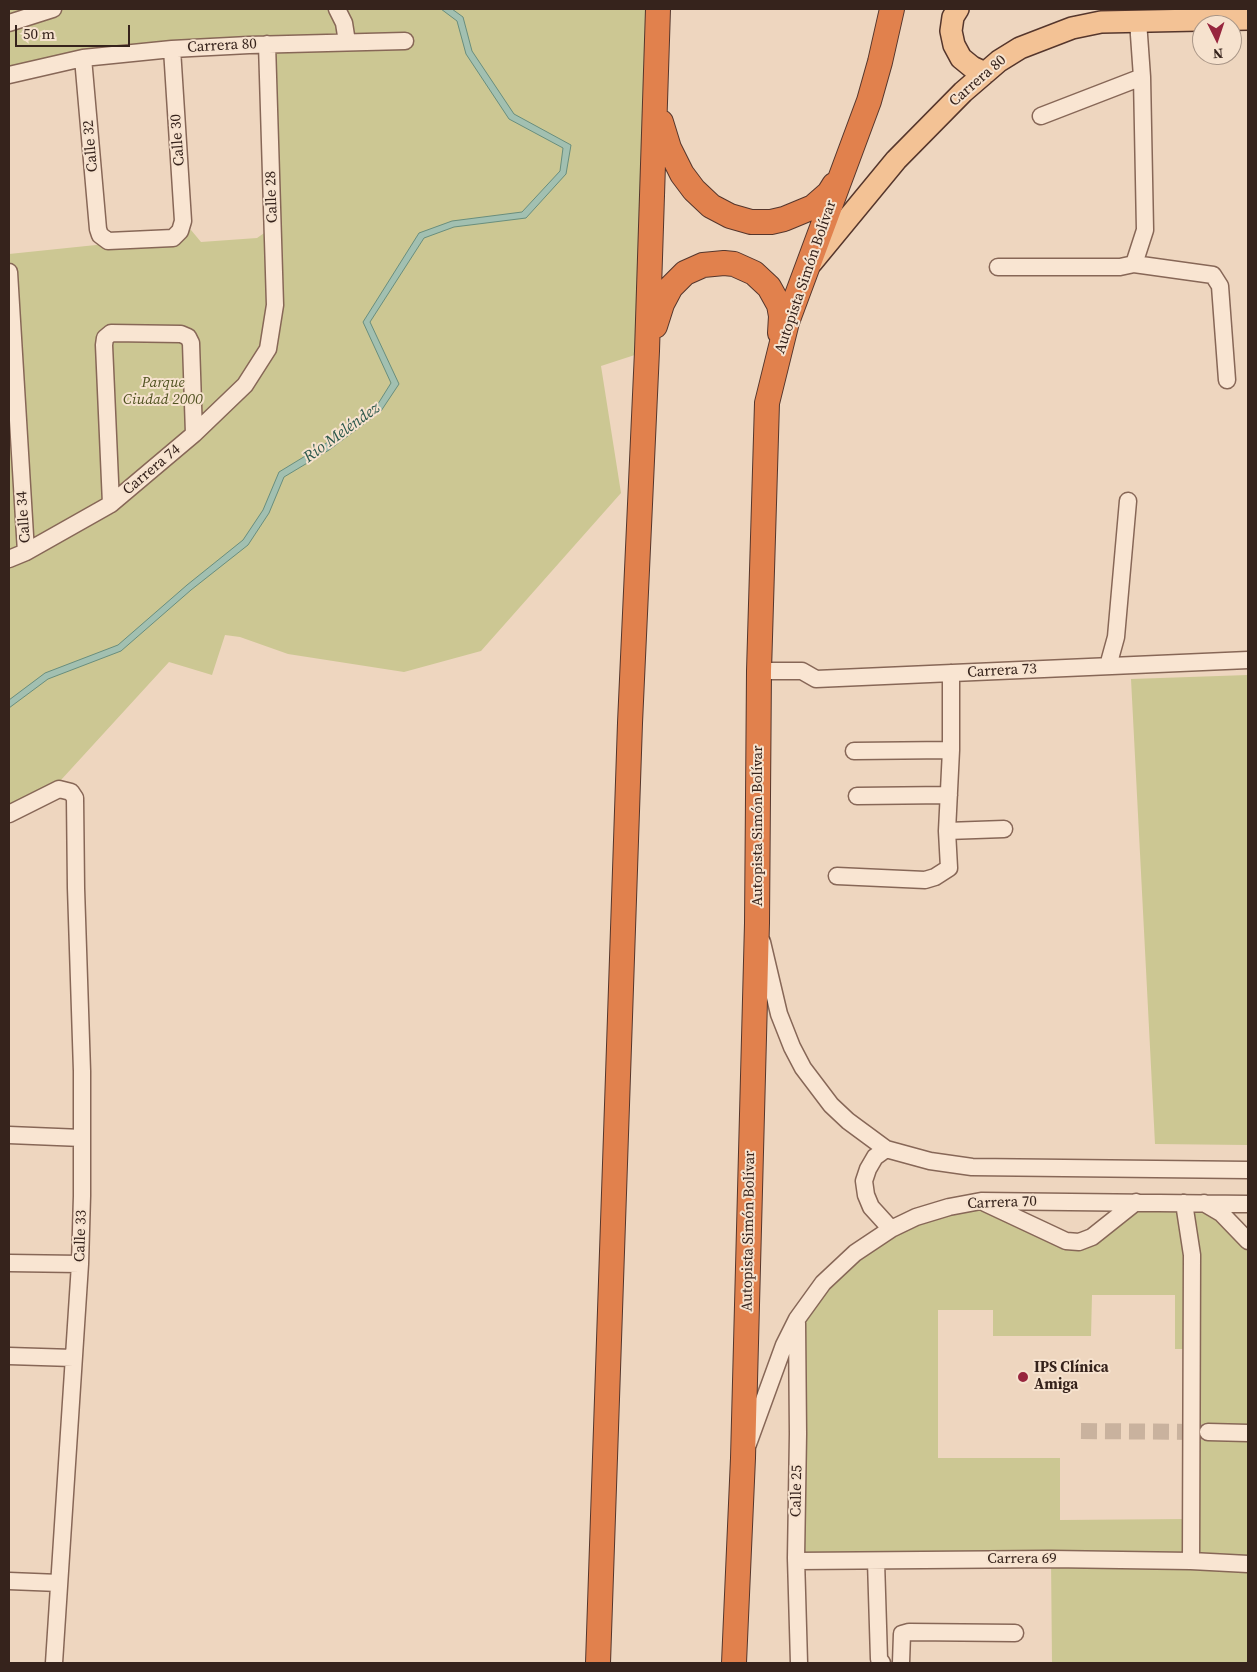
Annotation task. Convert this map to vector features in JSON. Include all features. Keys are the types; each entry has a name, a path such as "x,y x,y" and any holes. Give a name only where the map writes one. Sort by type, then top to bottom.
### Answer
{"highway":[{"path":"598,1663 630,733 647,350 658,9"},
{"name":"Autopista Simón Bolívar","path":"734,1663 743,1458 757,923 759,671 767,403 787,322 870,101 892,9"},
{"path":"656,103 669,148 685,179 711,206 742,220 771,222 793,216 813,207 829,193 848,160"},
{"path":"647,350 662,304 671,287 685,273 703,265 734,264 762,279 775,296 779,306 781,326 772,381"}],"main road":[{"path":"958,9 951,31 954,46 961,58 972,67 985,72"},
{"name":"Carrera 80","path":"806,270 896,160 985,72 1020,48 1072,28 1101,22 1248,19"}],"street":[{"path":"9,24 53,9"},
{"path":"337,9 344,23 347,42"},
{"path":"1134,264 1145,230 1142,77 1138,21"},
{"name":"Carrera 80","path":"9,75 83,58 172,49 267,44 405,41"},
{"name":"Calle 28","path":"267,44 276,305 268,349"},
{"name":"Calle 30","path":"100,235 108,241 173,238 180,231 183,221 172,49"},
{"name":"Calle 32","path":"83,58 100,235"},
{"path":"1041,116 1142,77"},
{"path":"998,267 1120,267 1134,264 1212,275 1220,286 1227,380"},
{"name":"Calle 34","path":"9,272 26,552"},
{"path":"111,504 105,338 111,333 181,334 188,337 191,343 194,434"},
{"name":"Carrera 74","path":"9,559 26,552 111,504 194,434 245,384 268,349"},
{"path":"1108,666 1116,637 1128,501"},
{"name":"Carrera 73","path":"759,671 802,671 816,679 1248,660"},
{"path":"838,876 925,880 935,877 949,868 947,831 951,750 951,673"},
{"path":"854,751 951,750"},
{"name":"Calle 33","path":"9,814 50,792 64,789 71,792 75,798 82,1138 80,1264 54,1663"},
{"path":"857,796 949,795"},
{"path":"947,831 1004,829"},
{"path":"757,923 780,1014 792,1047 804,1068 831,1105 854,1126 886,1149 930,1161 972,1167 1248,1170"},
{"path":"9,1135 82,1138"},
{"path":"886,1149 875,1157 868,1168 864,1182 866,1195 871,1207 890,1229"},
{"path":"981,1201 1066,1241 1078,1242 1092,1237 1136,1202"},
{"name":"Carrera 70","path":"743,1458 784,1345 797,1319 823,1283 855,1253 890,1229 916,1217 949,1207 981,1201 1248,1204"},
{"path":"1184,1203 1192,1255 1191,1561"},
{"path":"1204,1203 1221,1212 1248,1241"},
{"path":"9,1263 80,1264"},
{"name":"Calle 25","path":"797,1319 796,1561 798,1663"},
{"path":"9,1356 73,1358"},
{"path":"1208,1432 1248,1432"},
{"name":"Carrera 69","path":"796,1561 1051,1559 1191,1561 1248,1564"},
{"path":"876,1561 879,1659 882,1663"},
{"path":"9,1581 59,1583"},
{"path":"900,1663 902,1634 909,1632 1015,1633"}],"green space":[{"name":"Parque Ciudad 2000","path":"9,9 658,9 647,351 601,366 621,493 481,651 404,672 288,654 240,637 225,635 212,675 169,662 50,792 9,814 9,254 96,245 108,241 191,230 201,242 257,238 273,227 267,44 9,75"},
{"path":"1248,675 1248,1145 1155,1144 1131,679"},
{"name":"IPS Clínica Amiga","path":"981,1201 1066,1241 1125,1211 1204,1203 1248,1241 1248,1663 1052,1663 1051,1559 796,1558 797,1319 891,1229","holes":["1092,1295 1175,1295 1175,1349 1186,1349 1186,1519 1060,1520 1060,1458 938,1458 938,1310 993,1310 993,1336 1091,1336"]}],"water":[{"name":"Río Meléndez","path":"441,9 452,9 463,17 472,51 514,114 571,145 566,174 526,218 454,227 424,238 370,322 399,384 381,411 329,450 284,477 269,513 248,545 191,590 121,651 48,679 9,708 9,700 45,673 118,645 187,585 243,540 263,510 279,472 325,444 376,407 391,383 363,322 419,233 452,221 522,212 560,171 563,148 509,119 466,54 457,21"}],"tunnel":[{"path":"1081,1431 1206,1432"}],"place":[{"name":"IPS Clínica Amiga","path":"1023,1377"}]}
